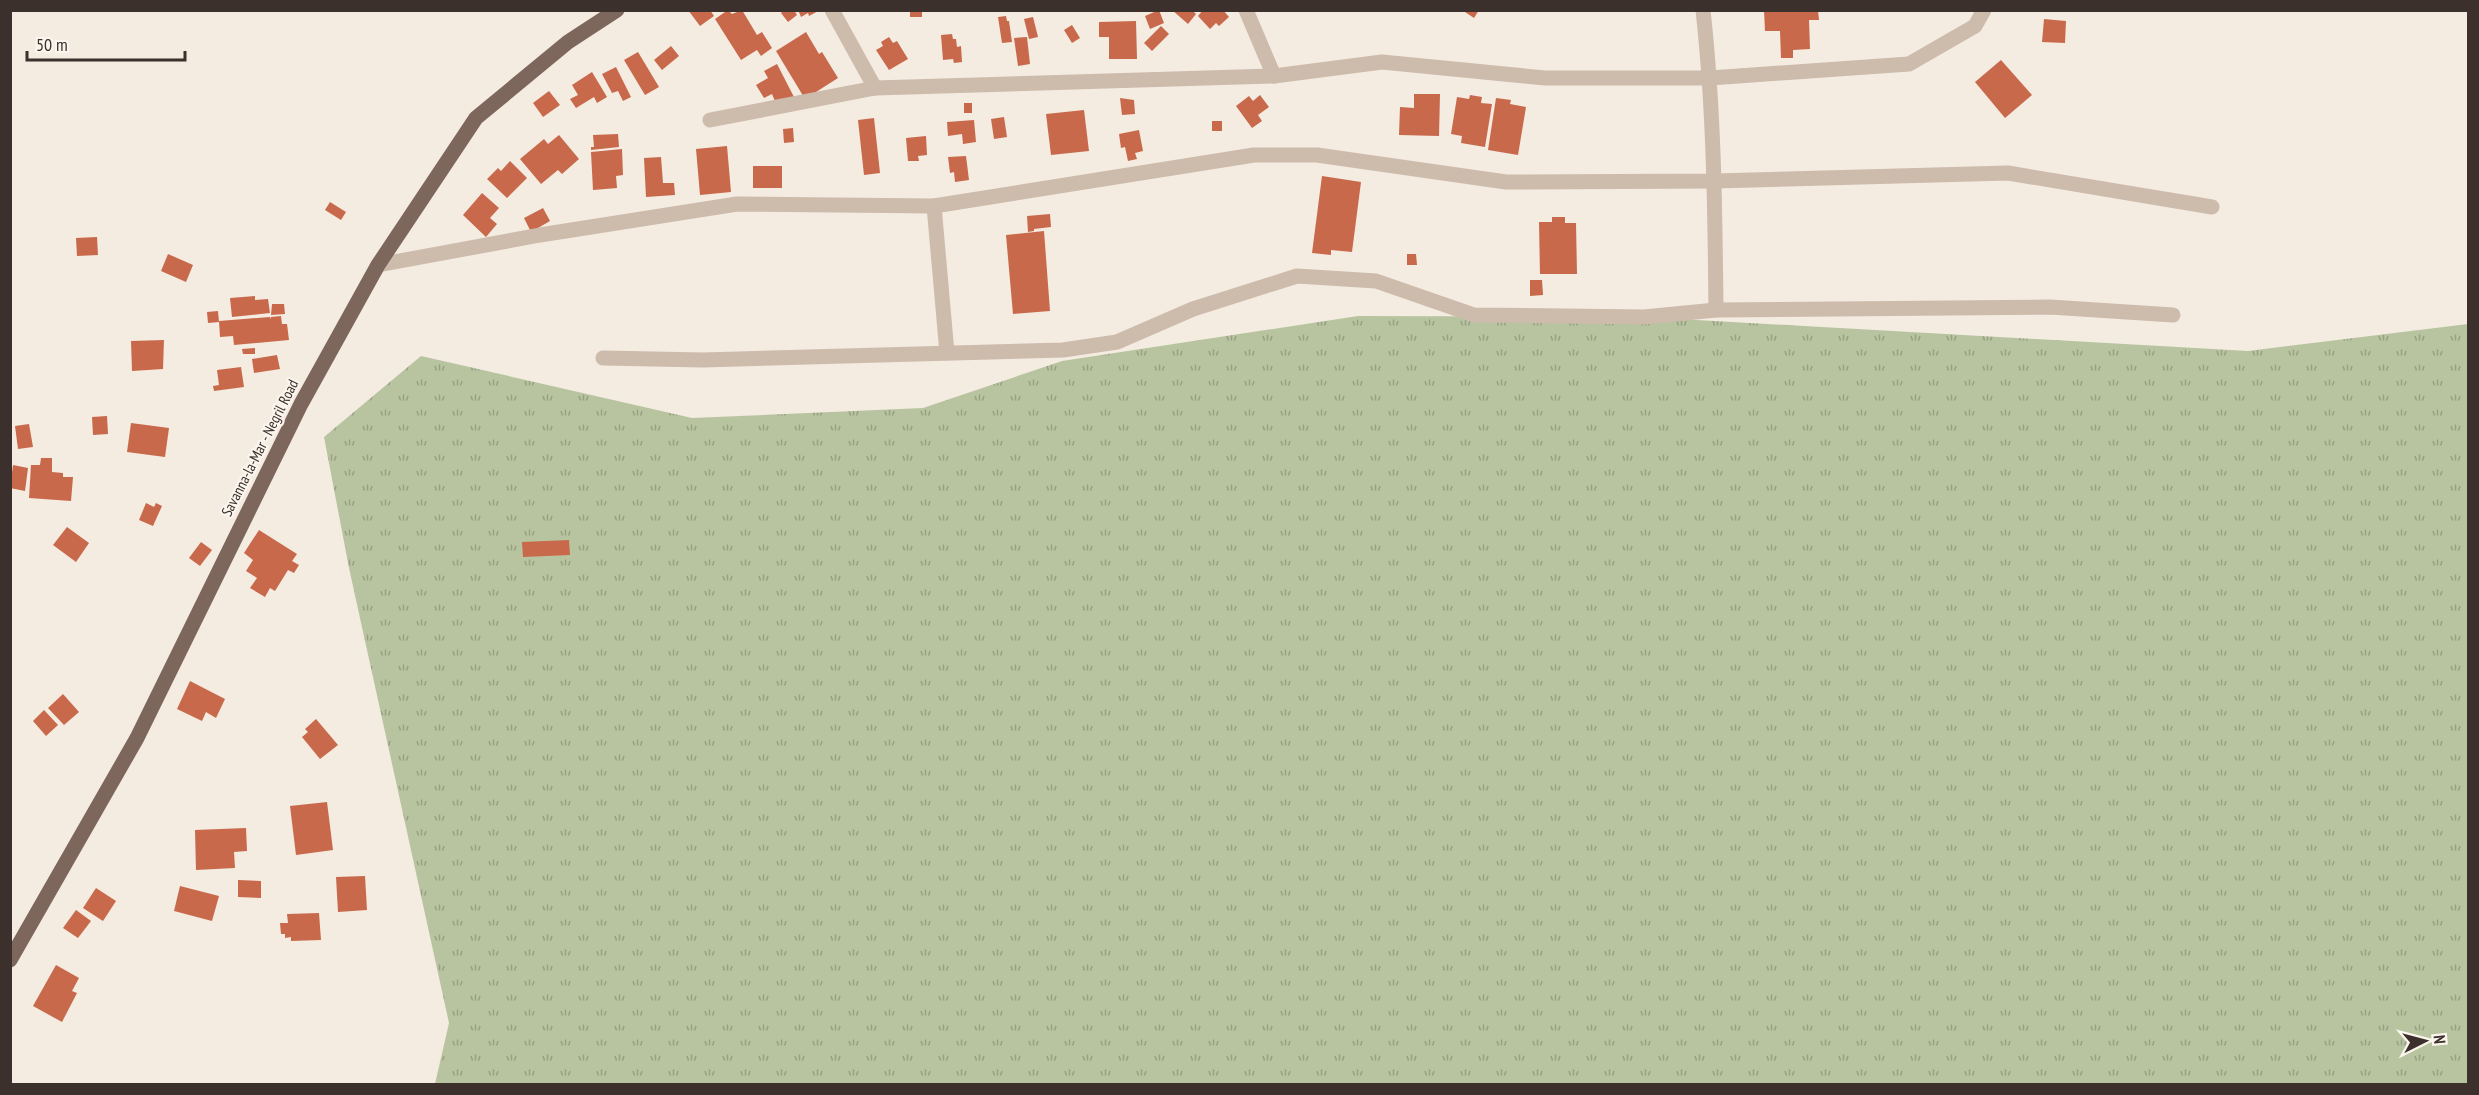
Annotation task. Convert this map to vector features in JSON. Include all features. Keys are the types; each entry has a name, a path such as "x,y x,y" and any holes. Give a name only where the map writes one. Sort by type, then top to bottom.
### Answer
{"main road":[{"name":"Savanna-la-Mar - Negril Road","path":"10,960 137,738 301,404 378,265 476,118 568,42 617,10"}],"street":[{"path":"832,10 875,88"},
{"path":"1246,10 1274,75"},
{"path":"1703,10 1710,78 1715,180 1716,310"},
{"path":"710,120 875,88 1274,75 1382,62 1545,78 1710,78 1909,63 1975,26 1984,10"},
{"path":"378,265 540,235 737,204 934,206 1254,154 1317,155 1506,182 2008,173 2212,207"},
{"path":"934,206 947,352"},
{"path":"603,358 703,360 1063,350 1117,342 1193,309 1297,276 1376,281 1474,315 1644,317 1716,310 2050,307 2173,315"}],"green space":[{"path":"1358,316 1644,317 2248,351 2468,324 2468,1084 435,1084 449,1023 349,568 324,437 421,356 692,418 923,408 1062,361"}],"building":[{"path":"688,10 710,10 714,16 700,26"},
{"path":"728,10 732,14 742,10 757,35 762,32 772,48 761,56 757,50 741,60 715,19"},
{"path":"784,10 794,10 797,15 788,22 781,13"},
{"path":"798,10 820,10 809,16 808,13 801,17"},
{"path":"910,10 922,10 922,17 910,17"},
{"path":"1159,10 1164,23 1150,29 1145,16"},
{"path":"1172,10 1192,10 1196,14 1188,24"},
{"path":"1203,10 1223,10 1229,17 1219,26 1216,23 1210,29 1198,16"},
{"path":"1462,10 1479,10 1474,18"},
{"path":"1764,10 1818,10 1819,20 1809,20 1810,49 1793,50 1793,58 1781,58 1780,31 1765,31"},
{"path":"1006,16 1012,42 1002,43 998,17"},
{"path":"1033,17 1038,37 1029,39 1024,19"},
{"path":"2044,19 2066,21 2065,43 2042,42"},
{"path":"1136,21 1137,59 1109,59 1109,37 1099,37 1099,22"},
{"path":"1072,25 1080,38 1072,43 1064,30"},
{"path":"1161,26 1169,34 1152,51 1144,43"},
{"path":"806,32 819,54 822,52 838,78 805,99 776,51"},
{"path":"952,34 953,39 956,39 957,47 961,46 962,62 954,63 953,59 943,60 941,35"},
{"path":"889,37 893,43 897,41 908,59 889,70 876,50 883,46 881,42"},
{"path":"1027,37 1030,64 1018,66 1014,38"},
{"path":"671,46 679,56 662,70 654,60"},
{"path":"638,52 659,87 645,95 624,60"},
{"path":"2001,60 2032,95 2005,118 1975,82"},
{"path":"777,64 794,97 777,106 772,94 764,98 756,85 768,78 764,71"},
{"path":"616,67 631,97 623,101 618,91 612,93 602,74"},
{"path":"592,72 607,97 597,103 594,97 576,108 570,99 578,95 572,85"},
{"path":"549,91 560,105 543,117 533,103"},
{"path":"1414,94 1440,94 1439,136 1399,135 1400,107 1414,108"},
{"path":"1260,95 1269,107 1258,115 1262,121 1252,128 1236,106 1249,96 1253,101"},
{"path":"1470,95 1482,97 1481,103 1492,104 1485,147 1461,143 1462,136 1451,134 1457,97 1469,99"},
{"path":"1120,98 1134,100 1135,114 1122,115"},
{"path":"1496,98 1511,100 1510,104 1526,107 1518,155 1488,150"},
{"path":"964,103 972,103 972,113 964,113"},
{"path":"1084,110 1089,151 1051,155 1046,114"},
{"path":"1004,117 1007,137 994,139 991,119"},
{"path":"874,118 880,173 864,175 858,120"},
{"path":"974,120 976,142 963,144 962,134 948,136 947,122"},
{"path":"1212,121 1222,121 1222,131 1212,131"},
{"path":"793,128 794,142 784,143 783,129"},
{"path":"1139,130 1143,151 1135,153 1137,159 1128,161 1125,147 1121,148 1119,134"},
{"path":"618,134 619,147 591,150 591,147 594,147 593,135"},
{"path":"559,135 579,159 562,174 558,170 541,184 520,159 544,139 548,144"},
{"path":"926,136 927,155 918,156 919,161 908,161 906,138"},
{"path":"727,146 731,192 700,195 696,149"},
{"path":"622,149 623,175 616,176 617,188 593,190 591,152"},
{"path":"966,156 969,180 955,182 954,172 950,173 948,157"},
{"path":"661,157 663,183 674,183 675,195 646,197 644,158"},
{"path":"510,161 527,178 507,198 487,179 498,168 501,171"},
{"path":"753,166 782,166 782,188 753,188"},
{"path":"1322,176 1361,182 1352,252 1331,250 1331,255 1312,253"},
{"path":"482,193 499,208 490,218 497,224 486,237 463,215"},
{"path":"330,202 346,212 341,220 325,210"},
{"path":"543,208 550,221 531,232 524,218"},
{"path":"1050,214 1051,227 1028,232 1027,216"},
{"path":"1552,217 1565,217 1565,223 1576,223 1577,274 1540,274 1539,222 1552,222"},
{"path":"1044,231 1050,311 1013,314 1006,235"},
{"path":"97,237 98,255 77,256 76,238"},
{"path":"168,254 193,265 186,282 161,271"},
{"path":"1407,254 1416,254 1417,265 1407,265"},
{"path":"1530,280 1542,280 1543,295 1530,296"},
{"path":"255,296 255,300 268,299 270,313 232,317 230,298"},
{"path":"272,304 284,304 285,314 271,315"},
{"path":"218,311 219,322 208,323 207,312"},
{"path":"281,316 282,324 287,324 289,340 234,345 233,336 220,337 219,321 270,317 271,319 271,317"},
{"path":"164,340 163,369 132,371 131,341"},
{"path":"255,348 255,354 243,354 242,349"},
{"path":"277,355 280,369 254,373 252,359"},
{"path":"241,367 244,387 214,391 213,386 219,385 217,370"},
{"path":"107,416 108,434 93,435 92,417"},
{"path":"131,423 169,428 165,457 127,452"},
{"path":"29,424 33,447 18,449 15,426"},
{"path":"41,458 52,458 52,472 63,473 63,477 73,477 71,501 29,498 31,465 40,465"},
{"path":"13,465 28,468 25,491 10,488"},
{"path":"146,503 154,507 156,503 162,506 153,526 139,520"},
{"path":"67,527 89,543 76,562 53,545"},
{"path":"259,530 297,554 292,561 299,565 294,573 288,570 275,591 270,588 265,597 250,588 257,578 246,571 253,560 244,553"},
{"path":"569,540 570,555 523,557 522,542"},
{"path":"201,542 212,550 200,566 189,558"},
{"path":"190,681 225,699 216,718 206,712 202,721 177,709"},
{"path":"63,694 79,712 64,725 48,708"},
{"path":"44,710 58,725 46,736 33,721"},
{"path":"316,719 338,745 320,759 302,737 308,732 305,729"},
{"path":"327,802 333,850 296,855 290,806"},
{"path":"246,828 247,851 234,852 235,868 196,870 195,830"},
{"path":"365,876 367,910 338,912 336,877"},
{"path":"238,880 261,881 261,898 238,897"},
{"path":"180,886 219,896 212,921 174,911"},
{"path":"96,888 116,901 103,921 83,908"},
{"path":"76,910 91,921 78,938 63,928"},
{"path":"319,913 321,940 291,941 291,937 285,938 285,934 281,934 280,923 288,923 287,914"},
{"path":"56,965 79,978 72,991 77,993 62,1022 33,1006"}]}
